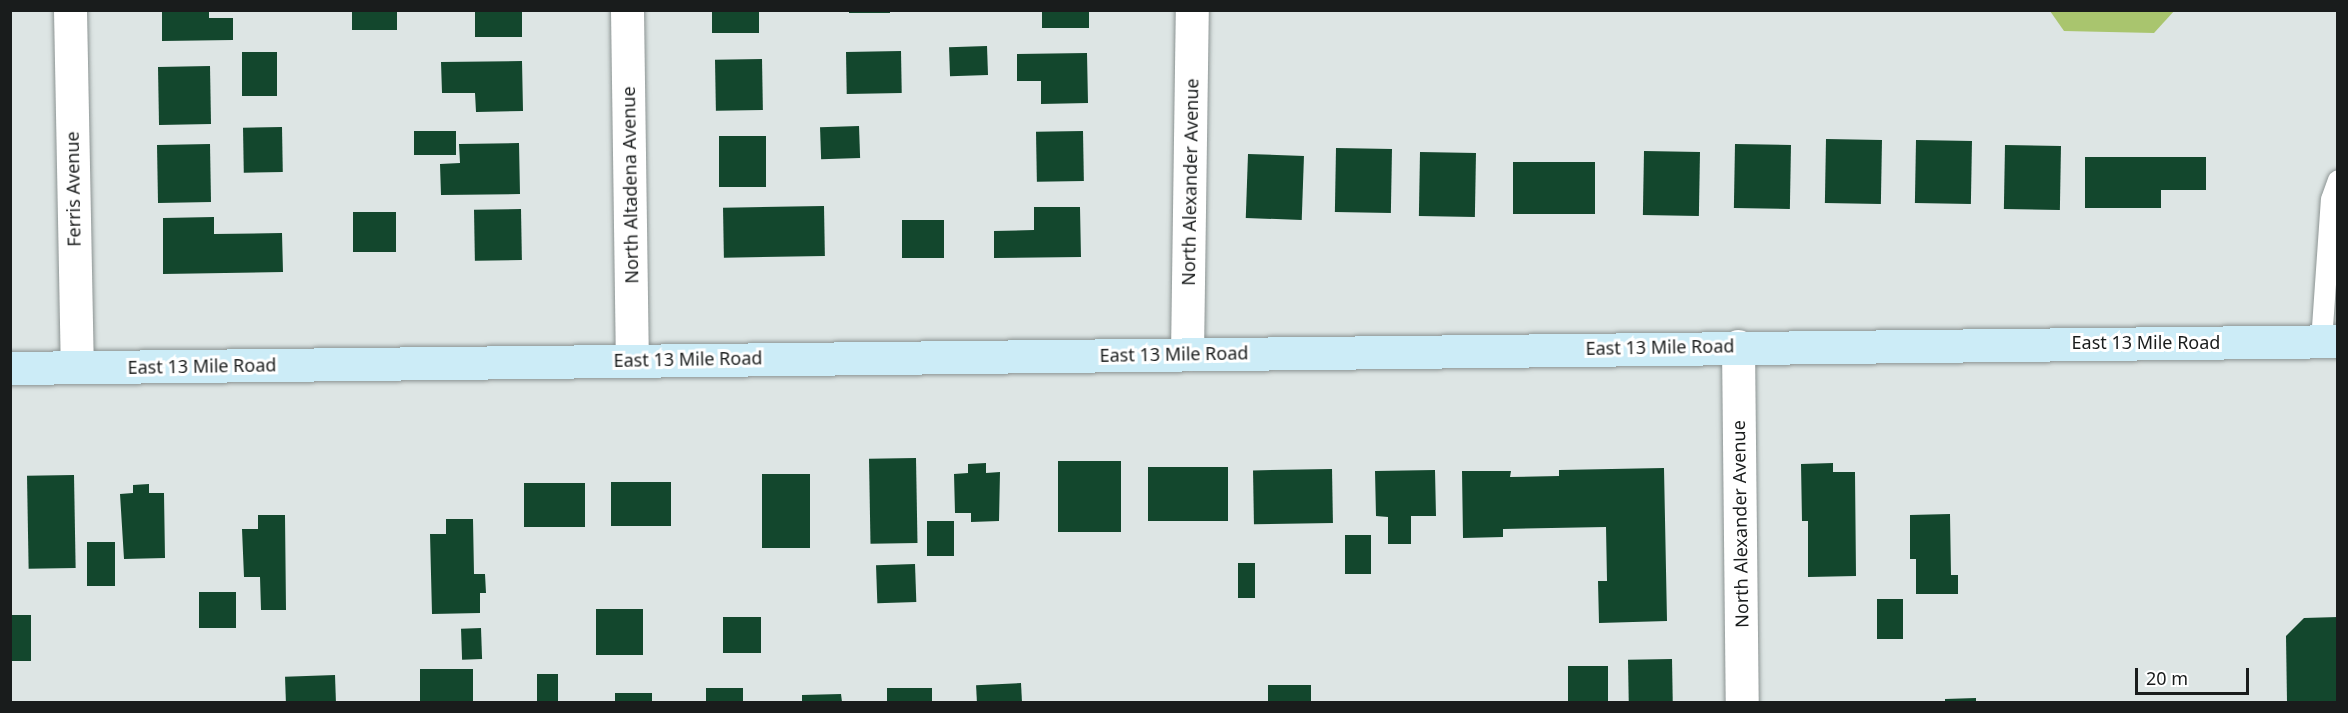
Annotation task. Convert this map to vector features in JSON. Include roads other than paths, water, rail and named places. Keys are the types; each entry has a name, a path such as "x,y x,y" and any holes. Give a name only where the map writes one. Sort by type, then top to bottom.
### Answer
{"main road":[{"name":"East 13 Mile Road","path":"10,368 1738,346 2329,341"}],"street":[{"name":"Ferris Avenue","path":"70,10 77,368"},
{"name":"North Altadena Avenue","path":"627,10 632,360"},
{"name":"North Alexander Avenue","path":"1187,354 1192,10"},
{"name":"North Alexander Avenue","path":"1738,346 1742,702"}],"lane":[{"path":"2329,341 2331,199 2337,180"}]}
